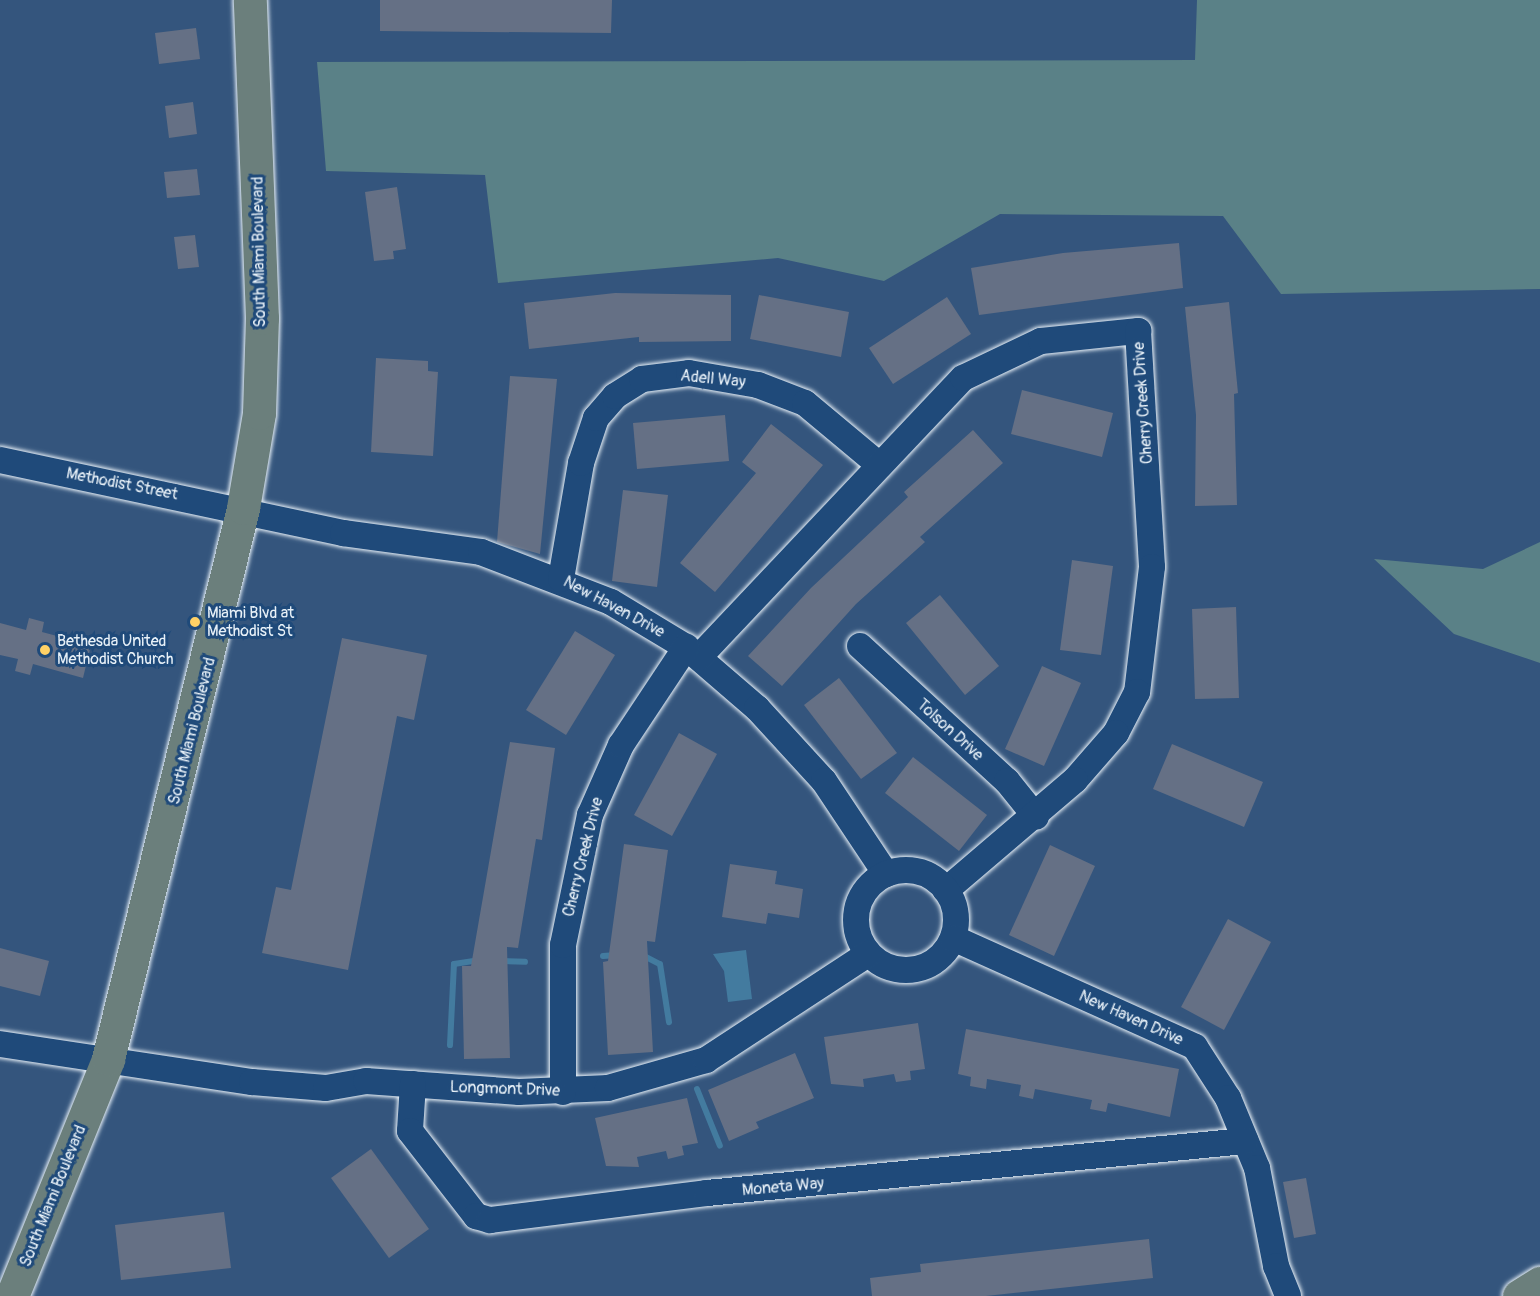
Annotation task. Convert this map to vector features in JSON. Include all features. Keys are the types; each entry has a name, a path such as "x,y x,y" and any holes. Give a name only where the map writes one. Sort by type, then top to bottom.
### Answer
{"main road":[{"name":"South Miami Boulevard","path":"12,1296 108,1059 243,508 259,413 262,318 250,0"},
{"path":"1519,1296 1540,1283"}],"street":[{"name":"Cherry Creek Drive","path":"563,1092 562,945 590,815 621,745 692,652 963,378 1004,355 1072,336 1138,331 1152,567 1137,692 1116,733 1036,817 946,890"},
{"name":"Adell Way","path":"561,579 581,464 596,418 615,396 642,379 689,374 758,385 805,404 877,463"},
{"name":"Methodist Street","path":"0,460 243,508"},
{"name":"New Haven Drive","path":"243,508 344,533 481,552 561,579 692,652 757,708 824,781 886,874"},
{"name":"Tolson Drive","path":"860,646 1007,781 1036,817"},
{"path":"919,872 946,890 956,921 953,938 944,953 915,969 898,970 868,954 860,941 856,909 873,882 886,874 919,872"},
{"name":"New Haven Drive","path":"953,938 1195,1047 1228,1098 1245,1141 1288,1296"},
{"name":"Longmont Drive","path":"0,1044 252,1082 326,1088 366,1081 563,1092 684,1070 763,1028 868,954"},
{"name":"Moneta Way","path":"413,1084 410,1131 476,1216 490,1220 707,1193 1245,1141"}],"green space":[{"path":"1197,0 1540,0 1540,289 1281,294 1223,216 1000,214 884,281 778,258 498,283 485,175 326,171 317,62 1195,60"},
{"path":"1540,542 1540,663 1454,634 1374,559 1483,569"}],"water":[{"path":"746,950 752,999 728,1002 724,971 713,954"}],"building":[{"path":"380,0 612,0 611,33 380,31"},
{"path":"196,28 200,59 159,64 155,33"},
{"path":"193,102 197,134 169,138 165,106"},
{"path":"197,169 200,195 167,198 164,172"},
{"path":"397,187 406,249 393,251 394,259 374,261 365,192"},
{"path":"195,235 199,267 178,269 174,237"},
{"path":"1179,243 1183,288 979,315 971,268 1063,253"},
{"path":"615,293 731,295 731,341 639,342 639,337 529,349 524,303"},
{"path":"759,295 849,312 841,357 750,339"},
{"path":"947,297 971,334 893,384 869,348"},
{"path":"1229,302 1238,393 1234,394 1237,505 1195,506 1196,415 1185,307"},
{"path":"376,358 428,361 428,371 438,372 433,456 371,452"},
{"path":"510,376 557,379 540,554 497,542"},
{"path":"1022,390 1113,413 1102,457 1011,434"},
{"path":"725,415 729,461 637,469 633,423"},
{"path":"771,424 823,465 715,592 680,563 756,473 742,462"},
{"path":"973,430 1003,463 920,537 925,542 856,604 782,686 748,656 811,588 908,497 904,492"},
{"path":"623,490 668,495 657,587 612,581"},
{"path":"1072,560 1113,566 1101,655 1060,650"},
{"path":"940,595 999,666 965,695 906,623"},
{"path":"1236,607 1239,698 1195,699 1192,609"},
{"name":"Bethesda United Methodist Church","path":"29,618 44,622 42,632 91,645 83,678 33,664 30,675 15,671 18,659 0,655 0,623 26,630"},
{"path":"575,631 615,655 566,735 526,710"},
{"path":"342,638 427,655 414,720 397,716 348,970 262,953 276,887 291,890"},
{"path":"1042,666 1081,683 1044,766 1005,749"},
{"path":"839,678 897,753 861,779 804,705"},
{"path":"679,733 717,754 672,836 634,815"},
{"path":"510,742 555,748 542,840 536,839 518,948 507,947 510,1058 464,1059 462,966 471,966"},
{"path":"1172,744 1263,782 1244,827 1153,789"},
{"path":"913,757 987,815 959,851 885,793"},
{"path":"624,844 668,850 655,942 647,941 653,1052 608,1055 603,962 608,961"},
{"path":"1050,845 1095,866 1054,956 1009,935"},
{"path":"730,864 777,871 775,884 803,889 799,918 768,913 766,924 722,917"},
{"path":"1228,919 1271,942 1224,1030 1181,1007"},
{"path":"0,948 49,961 40,996 0,986"},
{"path":"918,1023 925,1069 910,1071 911,1080 896,1082 894,1074 863,1079 864,1087 831,1084 824,1037"},
{"path":"966,1029 1179,1069 1170,1117 1108,1103 1106,1112 1090,1109 1092,1100 1035,1089 1033,1099 1019,1096 1021,1085 987,1079 986,1089 970,1086 971,1077 958,1074"},
{"path":"795,1053 814,1098 756,1122 759,1128 729,1141 708,1090"},
{"path":"687,1098 698,1143 682,1146 684,1155 668,1159 666,1151 637,1157 639,1167 606,1166 595,1118"},
{"path":"371,1149 429,1229 389,1258 331,1178"},
{"path":"1306,1178 1316,1234 1294,1238 1283,1182"},
{"path":"224,1212 231,1268 121,1280 115,1225"},
{"path":"1149,1239 1153,1278 986,1296 872,1296 870,1278 921,1272 920,1264"}],"waterway":[{"path":"603,956 617,955"},
{"path":"642,955 660,964 669,1022"},
{"path":"450,1045 454,964 479,960"},
{"path":"502,961 525,962"},
{"path":"697,1089 720,1146"}],"place":[{"name":"Miami Blvd at Methodist St","path":"195,622"},
{"name":"Bethesda United Methodist Church","path":"45,650"}]}
